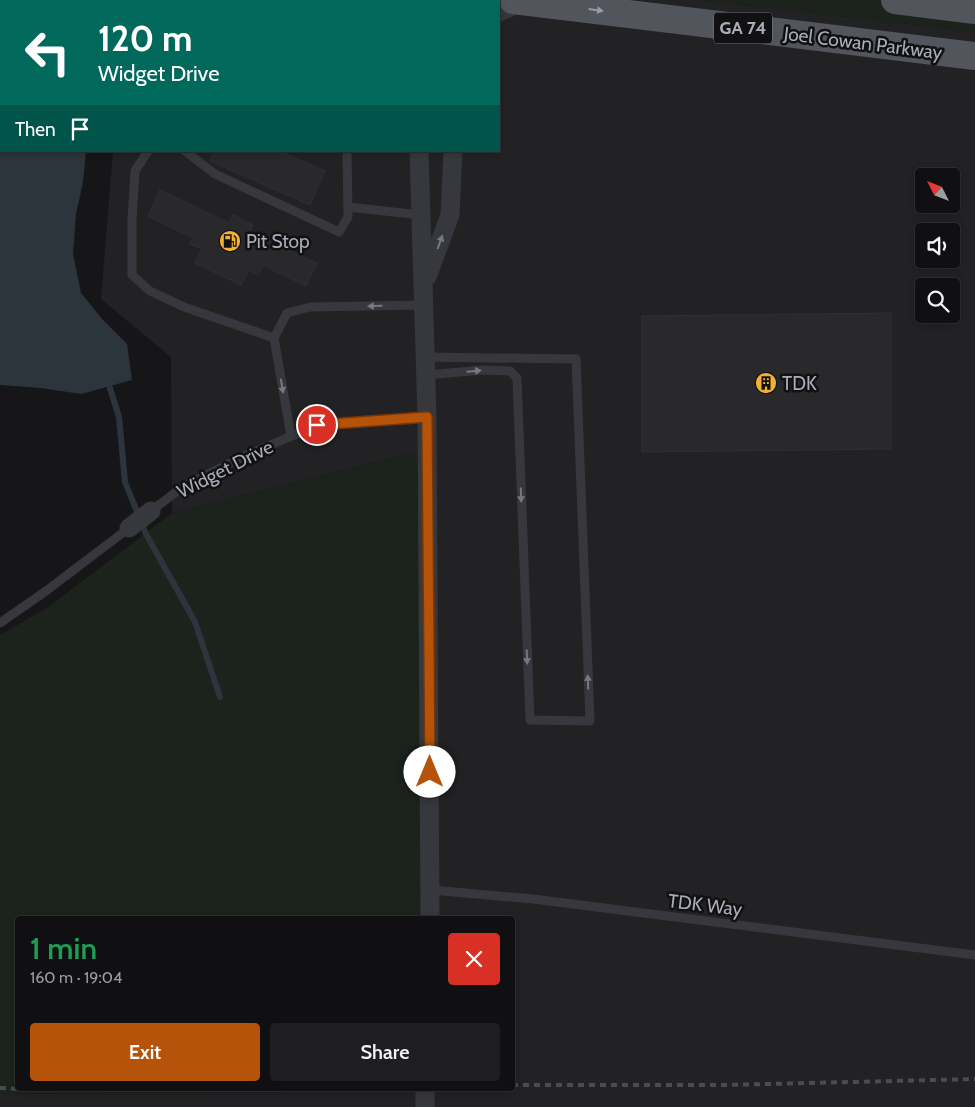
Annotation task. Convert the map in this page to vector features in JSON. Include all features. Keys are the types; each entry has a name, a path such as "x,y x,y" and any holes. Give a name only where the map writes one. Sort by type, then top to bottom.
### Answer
{"main road":[{"path":"895,0 975,10"},
{"name":"Joel Cowan Parkway","path":"519,1 975,56"}],"street":[{"path":"500,11 519,1"},
{"path":"419,152 427,417 430,916"},
{"path":"424,296 450,215 454,152"},
{"name":"Widget Drive","path":"129,528 151,511"},
{"path":"425,1091 425,1107"}],"lane":[{"path":"147,152 135,171 132,220 132,275 150,291 184,307 274,338"},
{"path":"186,152 215,174 339,232 348,217 347,152"},
{"path":"348,207 421,215"},
{"path":"291,436 274,338 287,313 310,307 424,296"},
{"path":"576,359 590,721 530,720 517,378 510,371 426,366 576,359"},
{"name":"Widget Drive","path":"151,511 184,486 238,459 317,425 427,417"},
{"name":"Widget Drive","path":"0,623 46,591 129,528"},
{"name":"TDK Way","path":"431,890 533,899 975,955"}],"shaded area":[{"path":"500,0 701,0 975,32 975,1107 0,1107 0,1094 515,1091 515,916 423,916 417,452 172,513 171,357 101,299 113,152 500,152"},
{"path":"701,0 975,0 975,32"},
{"path":"0,152 86,152 83,182 76,214 73,254 81,293 103,320 127,344 132,380 81,394 41,388 0,385"},
{"path":"417,452 423,916 15,916 15,1091 426,1091 0,1094 0,635 47,608 172,513"}],"building":[{"path":"214,152 281,152 325,171 310,205 210,161"},
{"name":"Pit Stop","path":"160,190 229,223 233,215 253,225 250,232 317,263 306,286 263,265 258,275 249,270 241,285 195,263 202,249 190,244 193,238 148,216"},
{"name":"TDK","path":"891,313 891,449 642,452 642,316"}],"waterway":[{"path":"110,388 119,417 125,482 146,534 195,622 220,697"}],"railway":[{"path":"515,1085 725,1085 975,1079"},
{"path":"0,1088 15,1089"}],"place":[{"name":"Pit Stop","path":"230,241"},
{"name":"TDK","path":"766,383"}],"route":[{"path":"317,425 427,417 430,772"}]}
